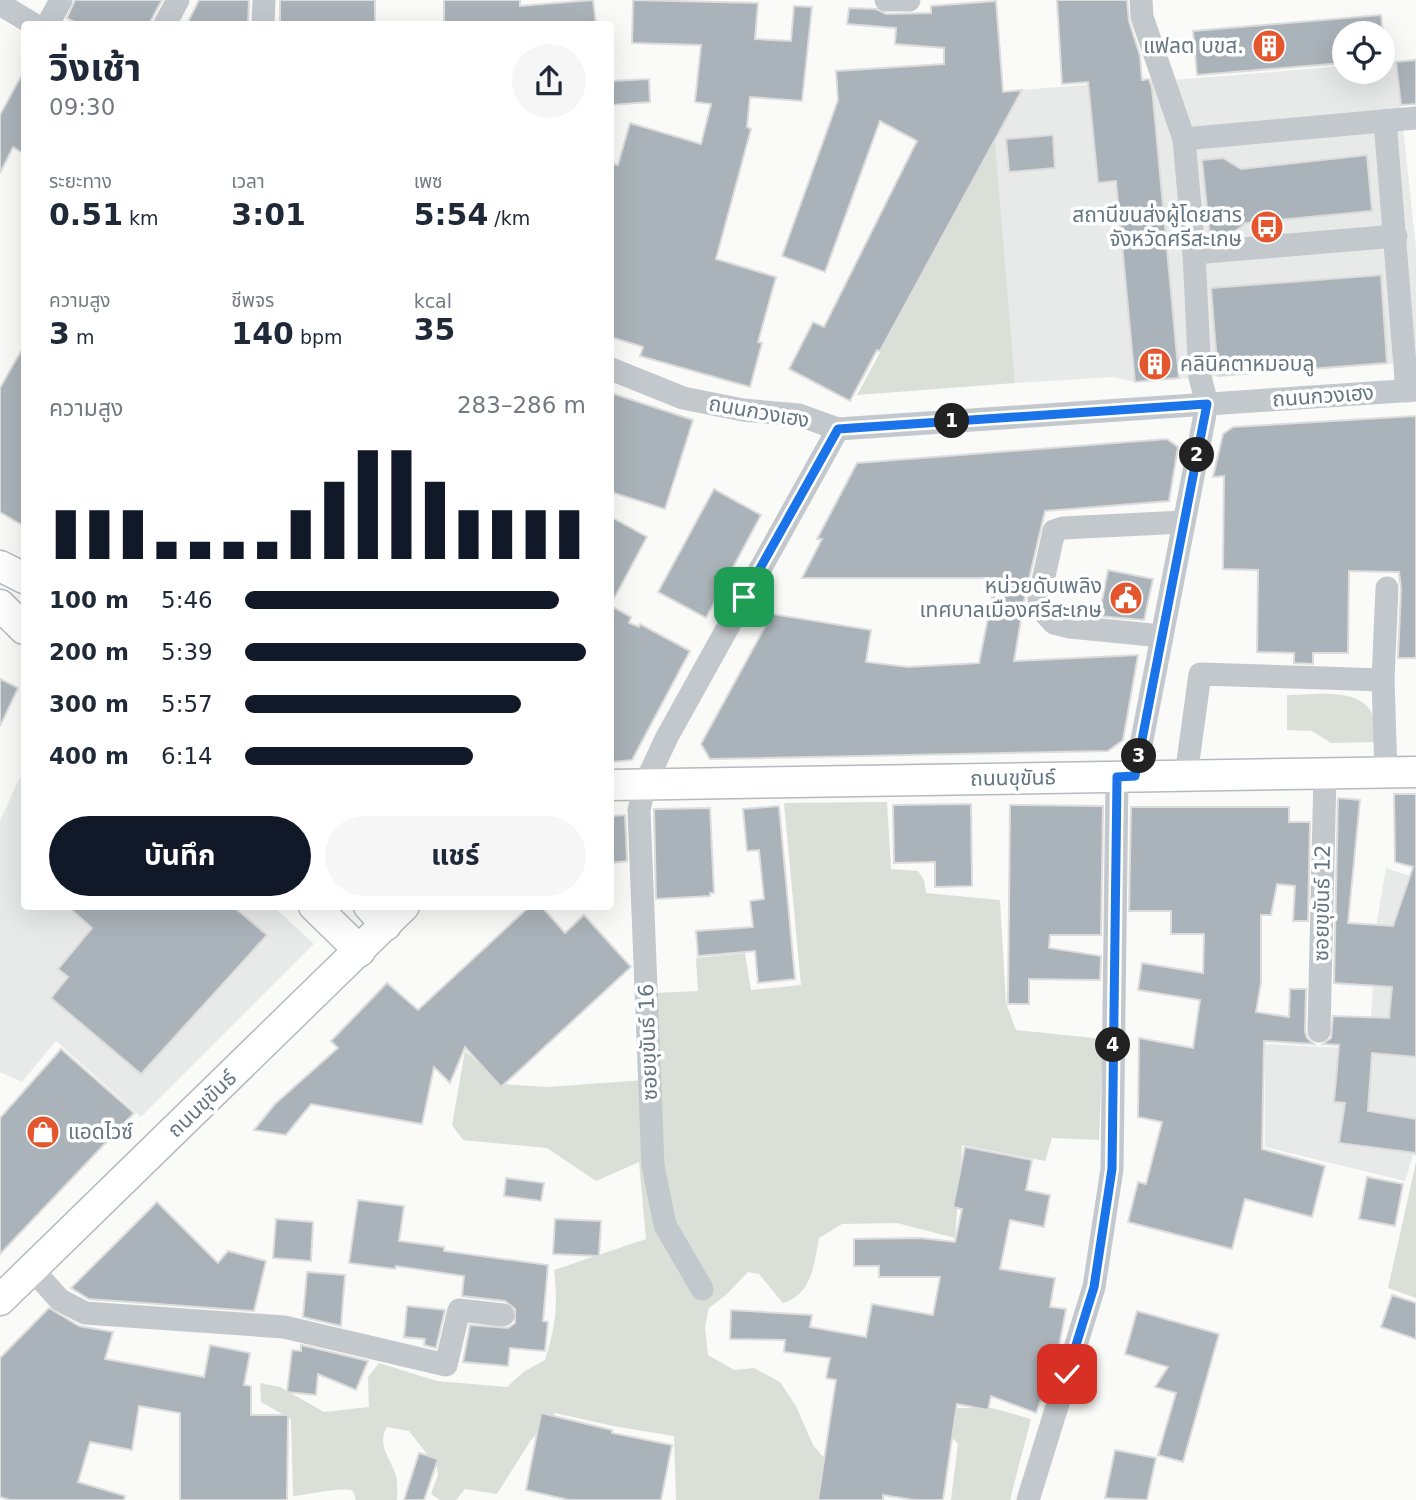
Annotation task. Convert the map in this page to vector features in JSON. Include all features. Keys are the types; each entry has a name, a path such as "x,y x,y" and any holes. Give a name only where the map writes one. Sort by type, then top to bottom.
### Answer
{"main road":[{"path":"0,566 21,576"},
{"path":"0,605 21,626"},
{"name":"ถนนขุขันธ์","path":"614,785 1416,772"},
{"path":"318,910 360,951"},
{"name":"ถนนขุขันธ์","path":"0,1300 360,951 386,913"}],"street":[{"path":"50,21 61,0"},
{"path":"167,21 178,0"},
{"path":"263,21 264,0"},
{"path":"1028,1500 1094,1287 1112,1169 1126,776 1162,636 1207,404 1200,377 1194,253 1184,139 1142,17 1141,0"},
{"path":"0,4 28,21"},
{"path":"1184,139 1416,118"},
{"path":"1385,121 1412,391"},
{"path":"1194,253 1396,236"},
{"name":"ถนนกวงเฮง","path":"614,370 683,398 743,410 799,415 838,429 1412,391"},
{"name":"ซอยขุขันธ์ 16","path":"702,1289 665,1225 653,1166 639,810 645,783 667,737 838,429"},
{"path":"1162,636 1054,623 1043,611 1039,599 1054,531 1063,528 1184,522"},
{"path":"1386,773 1383,680 1387,588"},
{"path":"1186,776 1200,674 1383,680"},
{"name":"ซอยขุขันธ์ 12","path":"1319,1031 1325,774"},
{"path":"32,1269 60,1300 85,1313 284,1327 446,1365 459,1310 503,1315"}],"shaded area":[{"name":"สถานีขนส่งผู้โดยสาร จังหวัดศรีสะเกษ","path":"1395,62 1416,249 1416,362 1135,382 1113,377 1015,383 995,140 1022,90 1107,83 1154,120 1151,79 1173,80 1332,67 1332,84 1395,84"},
{"path":"995,140 1015,383 857,395"},
{"path":"1335,694 1358,700 1367,706 1373,715 1375,742 1331,743 1312,731 1287,730 1287,695"},
{"path":"21,776 21,910 277,910 314,944 141,1117 56,1041 22,1082 0,1072 0,821"},
{"path":"887,802 891,869 918,871 924,880 926,893 1000,900 1006,1003 1016,1030 1103,1039 1099,1140 1052,1138 1045,1161 962,1145 955,1238 897,1223 842,1224 819,1238 810,1277 806,1286 793,1299 783,1303 759,1274 748,1272 709,1308 705,1327 708,1355 734,1370 754,1368 780,1382 796,1406 813,1445 860,1500 676,1500 674,1436 555,1413 531,1440 497,1494 465,1489 456,1500 440,1500 431,1494 438,1475 437,1467 409,1431 387,1427 383,1440 396,1476 397,1500 356,1500 353,1491 348,1490 293,1496 291,1419 261,1402 260,1383 280,1387 324,1412 369,1407 368,1377 379,1363 437,1381 507,1387 525,1371 545,1360 555,1315 554,1270 646,1239 639,1162 596,1181 547,1148 463,1140 452,1125 465,1051 502,1084 547,1087 659,1079 656,993 698,991 696,958 745,953 751,990 801,985 784,803"},
{"path":"1386,868 1416,878 1416,1156 1413,1155 1405,1181 1265,1147 1265,1044 1369,1049 1377,921"},
{"path":"1416,1162 1416,1298 1388,1288"},
{"path":"939,1408 992,1408 1031,1419 1010,1500 951,1500 958,1444 935,1418"}],"building":[{"path":"75,0 162,0 151,21 72,21 67,18"},
{"path":"199,0 249,0 248,21 188,21"},
{"path":"280,0 375,0 375,21 280,21"},
{"path":"444,0 520,0 520,6 593,0 596,21 444,21"},
{"path":"633,0 758,3 755,39 791,41 794,6 812,7 802,101 750,97 747,127 751,129 716,259 776,277 758,342 762,343 750,387 640,356 643,347 614,338 614,164 618,165 630,123 701,144 711,104 695,102 701,45 632,43"},
{"path":"1057,0 1127,0 1129,21 1140,56 1142,80 1149,79 1152,88 1179,378 1135,382 1116,181 1098,183 1088,82 1062,84"},
{"path":"996,1 1003,92 1022,90 850,401 789,369 813,322 824,327 917,141 880,121 825,272 782,256 838,100 836,71 944,64 944,48 895,44 896,28 847,24 849,8 876,9 886,14 931,13 931,6"},
{"name":"แฟลต บขส.","path":"1381,15 1382,21 1332,21 1332,64 1197,75 1193,31"},
{"path":"1416,60 1416,104 1401,105 1396,62"},
{"path":"21,76 21,152 13,147 0,173 0,115"},
{"path":"649,79 650,102 614,105 614,81"},
{"path":"1053,135 1055,168 1009,172 1006,139"},
{"path":"1367,155 1372,211 1246,223 1230,235 1210,237 1202,160 1223,158 1241,169"},
{"path":"1381,275 1387,363 1218,376 1211,288"},
{"path":"21,351 21,524 0,512 0,388"},
{"path":"614,394 693,420 665,509 614,493"},
{"path":"1416,416 1416,658 1398,658 1401,589 1399,572 1349,571 1348,653 1313,653 1313,664 1294,663 1294,653 1257,652 1258,570 1223,569 1224,476 1213,477 1223,434 1233,427"},
{"path":"1167,439 1178,447 1169,501 1045,511 1025,596 1014,661 1138,655 1123,740 1108,751 710,759 701,744 772,614 871,630 866,662 908,667 979,663 996,578 802,578 822,539 817,539 857,463"},
{"path":"714,489 761,515 706,618 658,592"},
{"path":"614,519 647,537 614,598"},
{"name":"หน่วยดับเพลิง เทศบาลเมืองศรีสะเกษ","path":"1108,570 1153,579 1144,620 1099,616"},
{"path":"614,608 631,617 629,623 639,627 640,624 690,651 632,760 614,762"},
{"path":"0,679 18,688 0,726"},
{"path":"1394,794 1416,794 1416,1057 1372,1053 1368,1111 1416,1119 1416,1153 1339,1143 1345,1103 1334,1102 1339,1045 1323,1044 1331,1038 1333,1016 1389,1018 1392,987 1334,983 1338,798 1360,800 1348,923 1393,926 1413,867 1395,862"},
{"path":"971,804 972,886 935,887 935,862 894,863 893,805"},
{"path":"1010,805 1103,806 1101,935 1050,935 1049,948 1101,956 1100,980 1029,979 1029,1004 1008,1004"},
{"path":"779,806 795,979 758,983 755,951 698,956 696,931 753,927 750,901 764,899 759,850 747,851 743,809"},
{"path":"1131,807 1289,807 1289,822 1310,822 1308,921 1293,921 1295,886 1277,884 1271,915 1261,915 1261,982 1256,1012 1289,1017 1290,989 1306,989 1305,1031 1307,1038 1314,1044 1264,1041 1262,1149 1325,1166 1312,1217 1245,1199 1232,1249 1128,1222 1138,1182 1146,1184 1162,1122 1138,1117 1139,1038 1193,1048 1200,1000 1138,990 1142,963 1203,973 1204,934 1171,934 1171,911 1129,911"},
{"path":"710,808 714,893 710,893 710,896 656,899 654,809"},
{"path":"625,815 627,861 614,863 614,816"},
{"path":"72,910 238,910 267,935 141,1074 51,998 68,977 58,969 92,928"},
{"path":"526,910 545,910 565,933 584,915 631,967 501,1087 465,1047 450,1083 434,1067 422,1124 311,1104 286,1135 254,1130 275,1104 338,1048 331,1041 387,983 418,1010"},
{"path":"61,1049 134,1113 0,1254 0,1118"},
{"path":"965,1147 1032,1160 1026,1190 1050,1195 1044,1227 1010,1220 1000,1269 1055,1278 1050,1307 1066,1309 1058,1352 1036,1413 991,1396 988,1410 957,1404 943,1500 914,1500 883,1495 883,1500 818,1500 836,1380 826,1378 830,1358 784,1352 785,1340 730,1339 731,1310 812,1315 810,1327 866,1337 872,1304 933,1315 940,1277 879,1277 879,1266 854,1266 854,1239 920,1238 955,1242 962,1209 953,1207"},
{"path":"1367,1177 1403,1184 1395,1226 1359,1219"},
{"path":"506,1178 544,1183 541,1201 504,1196"},
{"path":"358,1200 404,1206 399,1241 444,1247 444,1251 548,1265 543,1321 548,1322 545,1351 510,1348 508,1366 463,1362 470,1325 508,1328 515,1323 515,1309 505,1301 462,1296 464,1276 396,1266 395,1269 349,1263"},
{"path":"157,1202 218,1263 228,1251 266,1261 254,1311 89,1299 71,1288"},
{"path":"276,1219 313,1222 311,1261 273,1258"},
{"path":"555,1219 601,1221 599,1256 553,1254"},
{"path":"307,1272 345,1275 341,1326 303,1317"},
{"path":"1392,1295 1416,1303 1416,1339 1381,1327"},
{"path":"407,1306 445,1310 436,1348 424,1345 425,1339 404,1337"},
{"path":"49,1308 79,1326 113,1332 105,1359 204,1377 210,1345 250,1353 244,1385 251,1386 251,1415 288,1415 287,1500 180,1500 180,1413 139,1406 132,1450 90,1442 78,1482 125,1496 124,1500 10,1500 0,1497 0,1358"},
{"path":"1137,1311 1219,1334 1183,1462 1158,1455 1176,1393 1155,1387 1168,1367 1125,1354"},
{"path":"301,1345 368,1361 356,1390 318,1374 316,1395 287,1392 292,1350 301,1351"},
{"path":"541,1413 612,1430 612,1433 672,1445 661,1500 569,1500 526,1490"},
{"path":"1115,1450 1156,1458 1147,1500 1105,1498"},
{"path":"419,1453 438,1459 424,1500 404,1500"}],"place":[{"name":"แฟลต บขส.","path":"1269,46"},
{"name":"สถานีขนส่งผู้โดยสาร จังหวัดศรีสะเกษ","path":"1267,227"},
{"name":"คลินิคตาหมอบลู","path":"1155,364"},
{"name":"หน่วยดับเพลิง เทศบาลเมืองศรีสะเกษ","path":"1126,598"},
{"name":"แอดไวซ์","path":"43,1132"}],"route":[{"path":"744,597 838,429 1207,404 1135,776 1117,777 1112,1169 1094,1287 1067,1374"}]}
